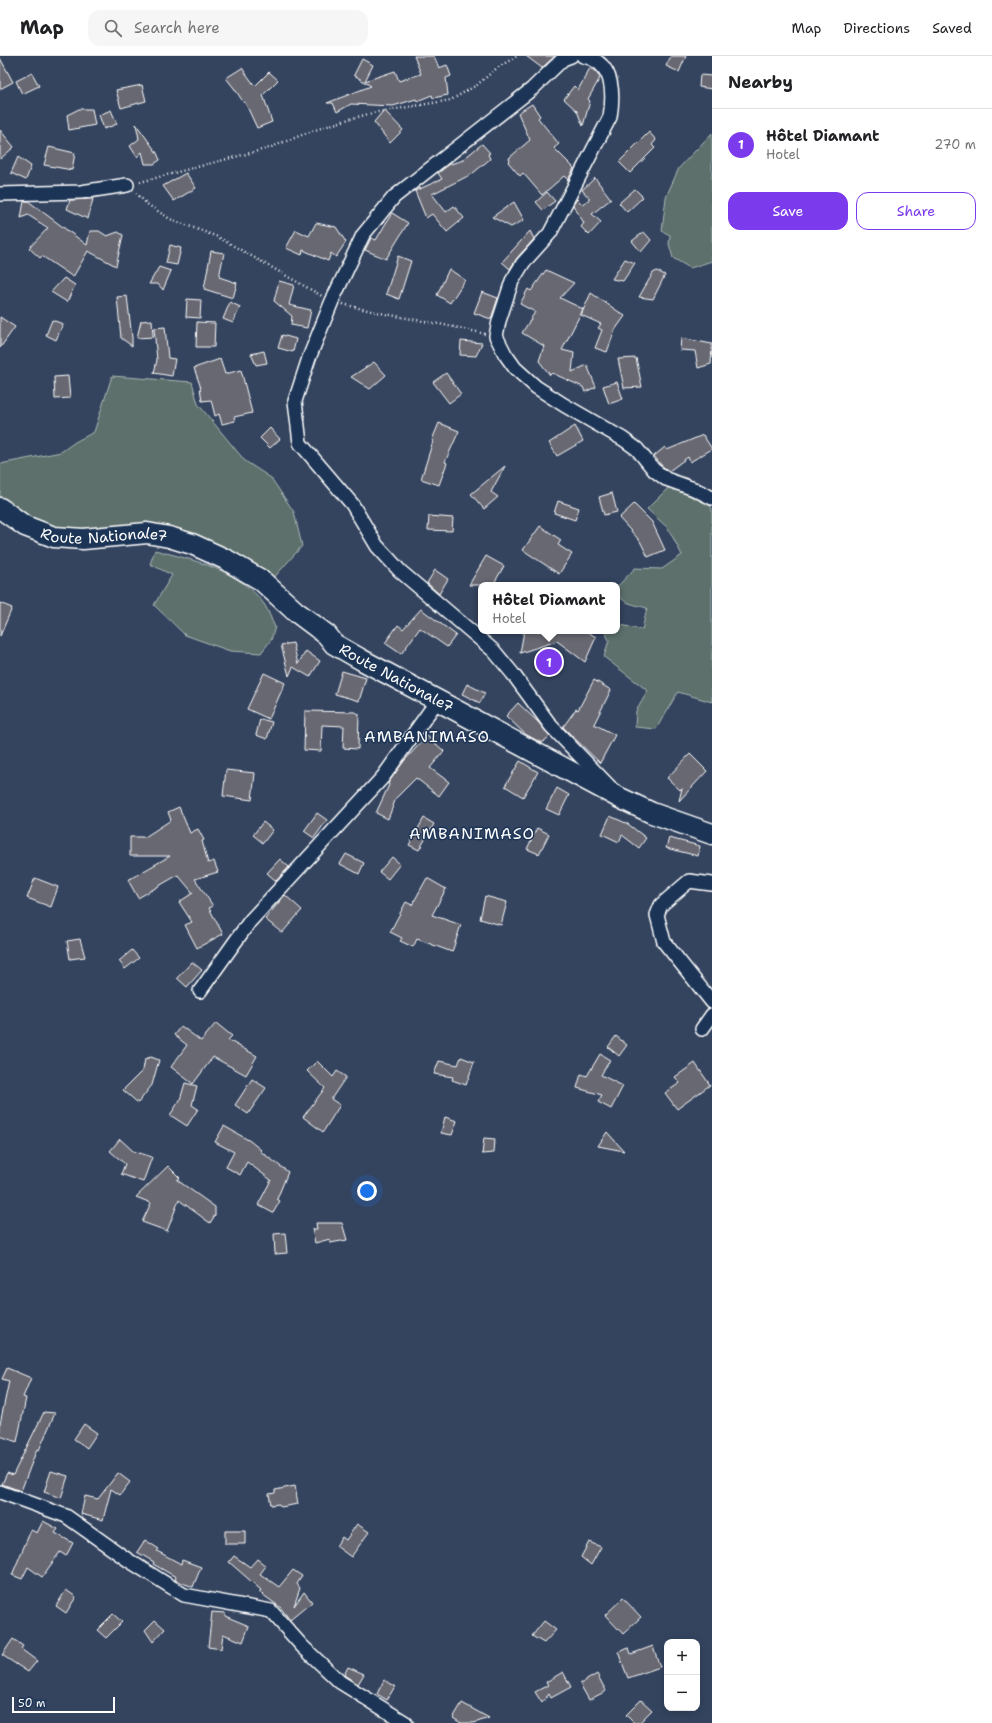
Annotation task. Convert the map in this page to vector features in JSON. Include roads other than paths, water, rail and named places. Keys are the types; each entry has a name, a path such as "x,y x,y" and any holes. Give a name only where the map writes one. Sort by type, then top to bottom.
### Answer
{"main road":[{"name":"Route Nationale7","path":"0,508 25,526 54,537 83,539 147,533 169,537 192,544 225,559 261,580 295,611 326,634 334,644 437,701 620,798 652,813 712,834"}],"street":[{"path":"571,56 563,59 532,89 394,197 363,235 332,301 309,358 294,401 300,443 352,504 377,546 400,571 494,651 513,674 551,726 620,798"},
{"path":"583,56 589,57 602,65 610,78 613,98 610,117 550,233 523,263 512,281 499,321 496,336 505,354 515,368 536,387 564,406 623,439 637,449 654,470 666,479 712,498"},
{"path":"0,194 81,192 128,185"},
{"path":"200,991 250,921 383,777 437,701"},
{"path":"712,884 689,881 661,905 657,915 664,942 712,1002"},
{"path":"702,1029 712,1015"},
{"path":"0,1492 66,1516 128,1560 184,1595 271,1611 302,1646 340,1682 406,1723"}],"place":[{"name":"Hôtel Diamant","path":"549,662"}],"district":[{"name":"AMBANIMASO","path":"427,736"},
{"name":"AMBANIMASO","path":"472,833"}]}
